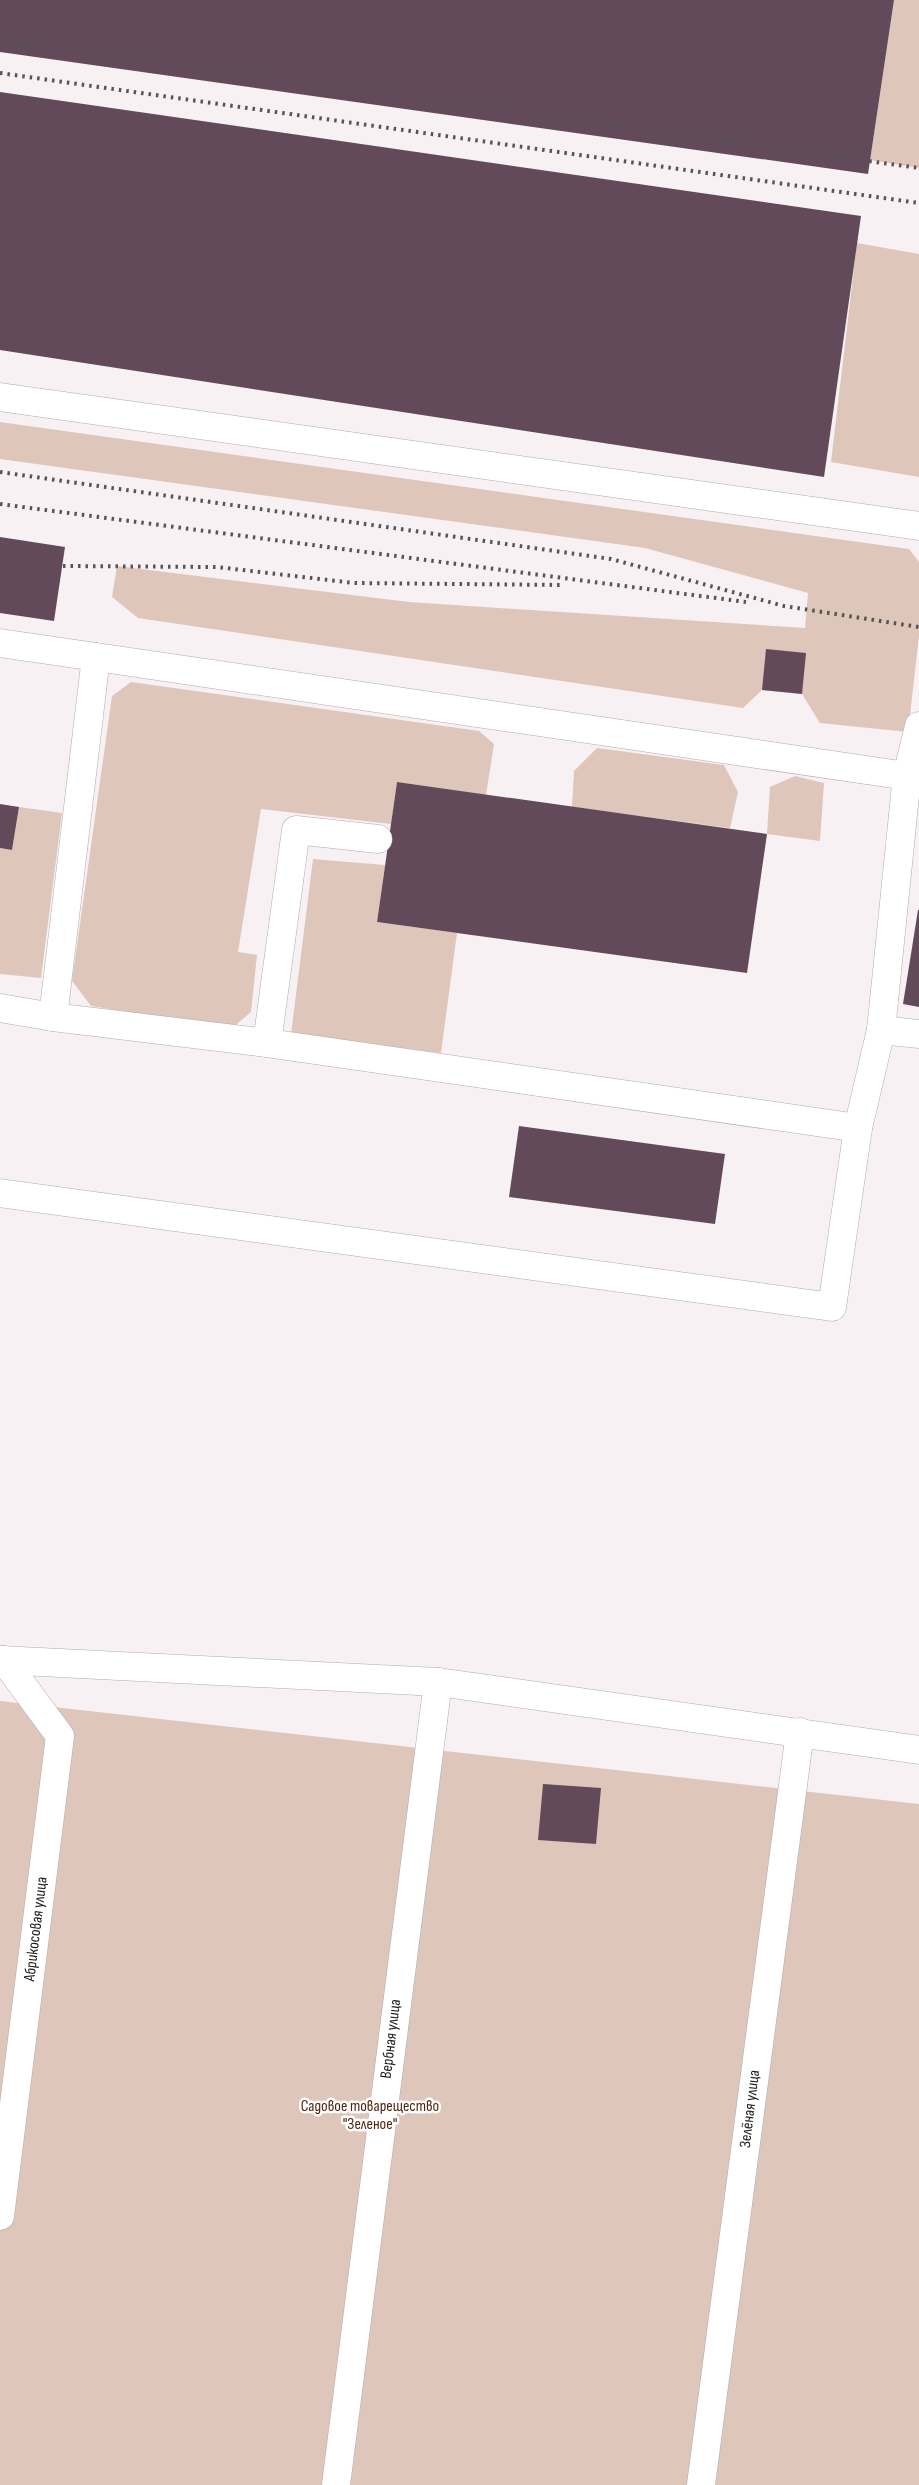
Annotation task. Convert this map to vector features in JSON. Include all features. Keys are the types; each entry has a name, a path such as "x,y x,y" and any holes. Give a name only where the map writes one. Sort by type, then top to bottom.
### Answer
{"street":[{"path":"0,397 919,526"},
{"path":"0,643 907,776"},
{"path":"54,1016 96,657"},
{"path":"0,1193 832,1307 858,1128 881,1030 907,776 919,726"},
{"path":"268,1044 296,830 378,839"},
{"path":"0,1008 858,1128"},
{"path":"881,1030 919,1034"},
{"path":"2,1660 438,1682 919,1750"},
{"name":"Абрикосовая улица","path":"0,2216 60,1736 2,1660"},
{"name":"Вербная улица","path":"336,2485 438,1682"},
{"name":"Зелёная улица","path":"701,2485 800,1732"}],"green space":[{"path":"894,0 919,0 919,168 870,160"},
{"path":"857,243 919,254 919,477 831,462"},
{"path":"0,422 909,549 919,562 919,636 908,732 820,723 802,694 762,690 743,708 138,618 112,597 117,566 409,602 805,628 808,593 645,548 0,459"},
{"path":"131,682 479,731 494,744 486,795 397,782 391,824 261,809 238,952 257,955 251,1012 231,1029 91,1006 72,981 112,696"},
{"path":"597,748 724,765 738,792 730,828 572,807 574,771"},
{"path":"795,776 824,783 820,841 767,834 770,787"},
{"path":"19,807 62,813 41,978 0,974 0,848 12,850"},
{"path":"313,859 385,865 377,922 457,933 441,1053 291,1034"},
{"name":"Садовое товарещество \"Зеленое\"","path":"0,1701 919,1804 919,2485 0,2485"}],"building":[{"path":"0,0 894,0 868,174 0,52"},
{"path":"0,92 861,216 824,477 0,350"},
{"path":"0,537 65,547 54,621 0,613"},
{"path":"766,649 806,653 802,694 762,690"},
{"path":"397,782 767,834 747,973 377,922"},
{"path":"0,804 19,807 12,850 0,848"},
{"path":"919,910 919,1007 903,1004"},
{"path":"519,1126 725,1154 715,1224 509,1197"},
{"path":"543,1784 601,1788 596,1844 538,1840"}],"railway":[{"path":"0,41 919,168"},
{"path":"0,73 919,203"},
{"path":"0,472 611,559 784,606 919,627"},
{"path":"0,504 746,602"},
{"path":"63,566 217,567 354,583 564,585"}]}
